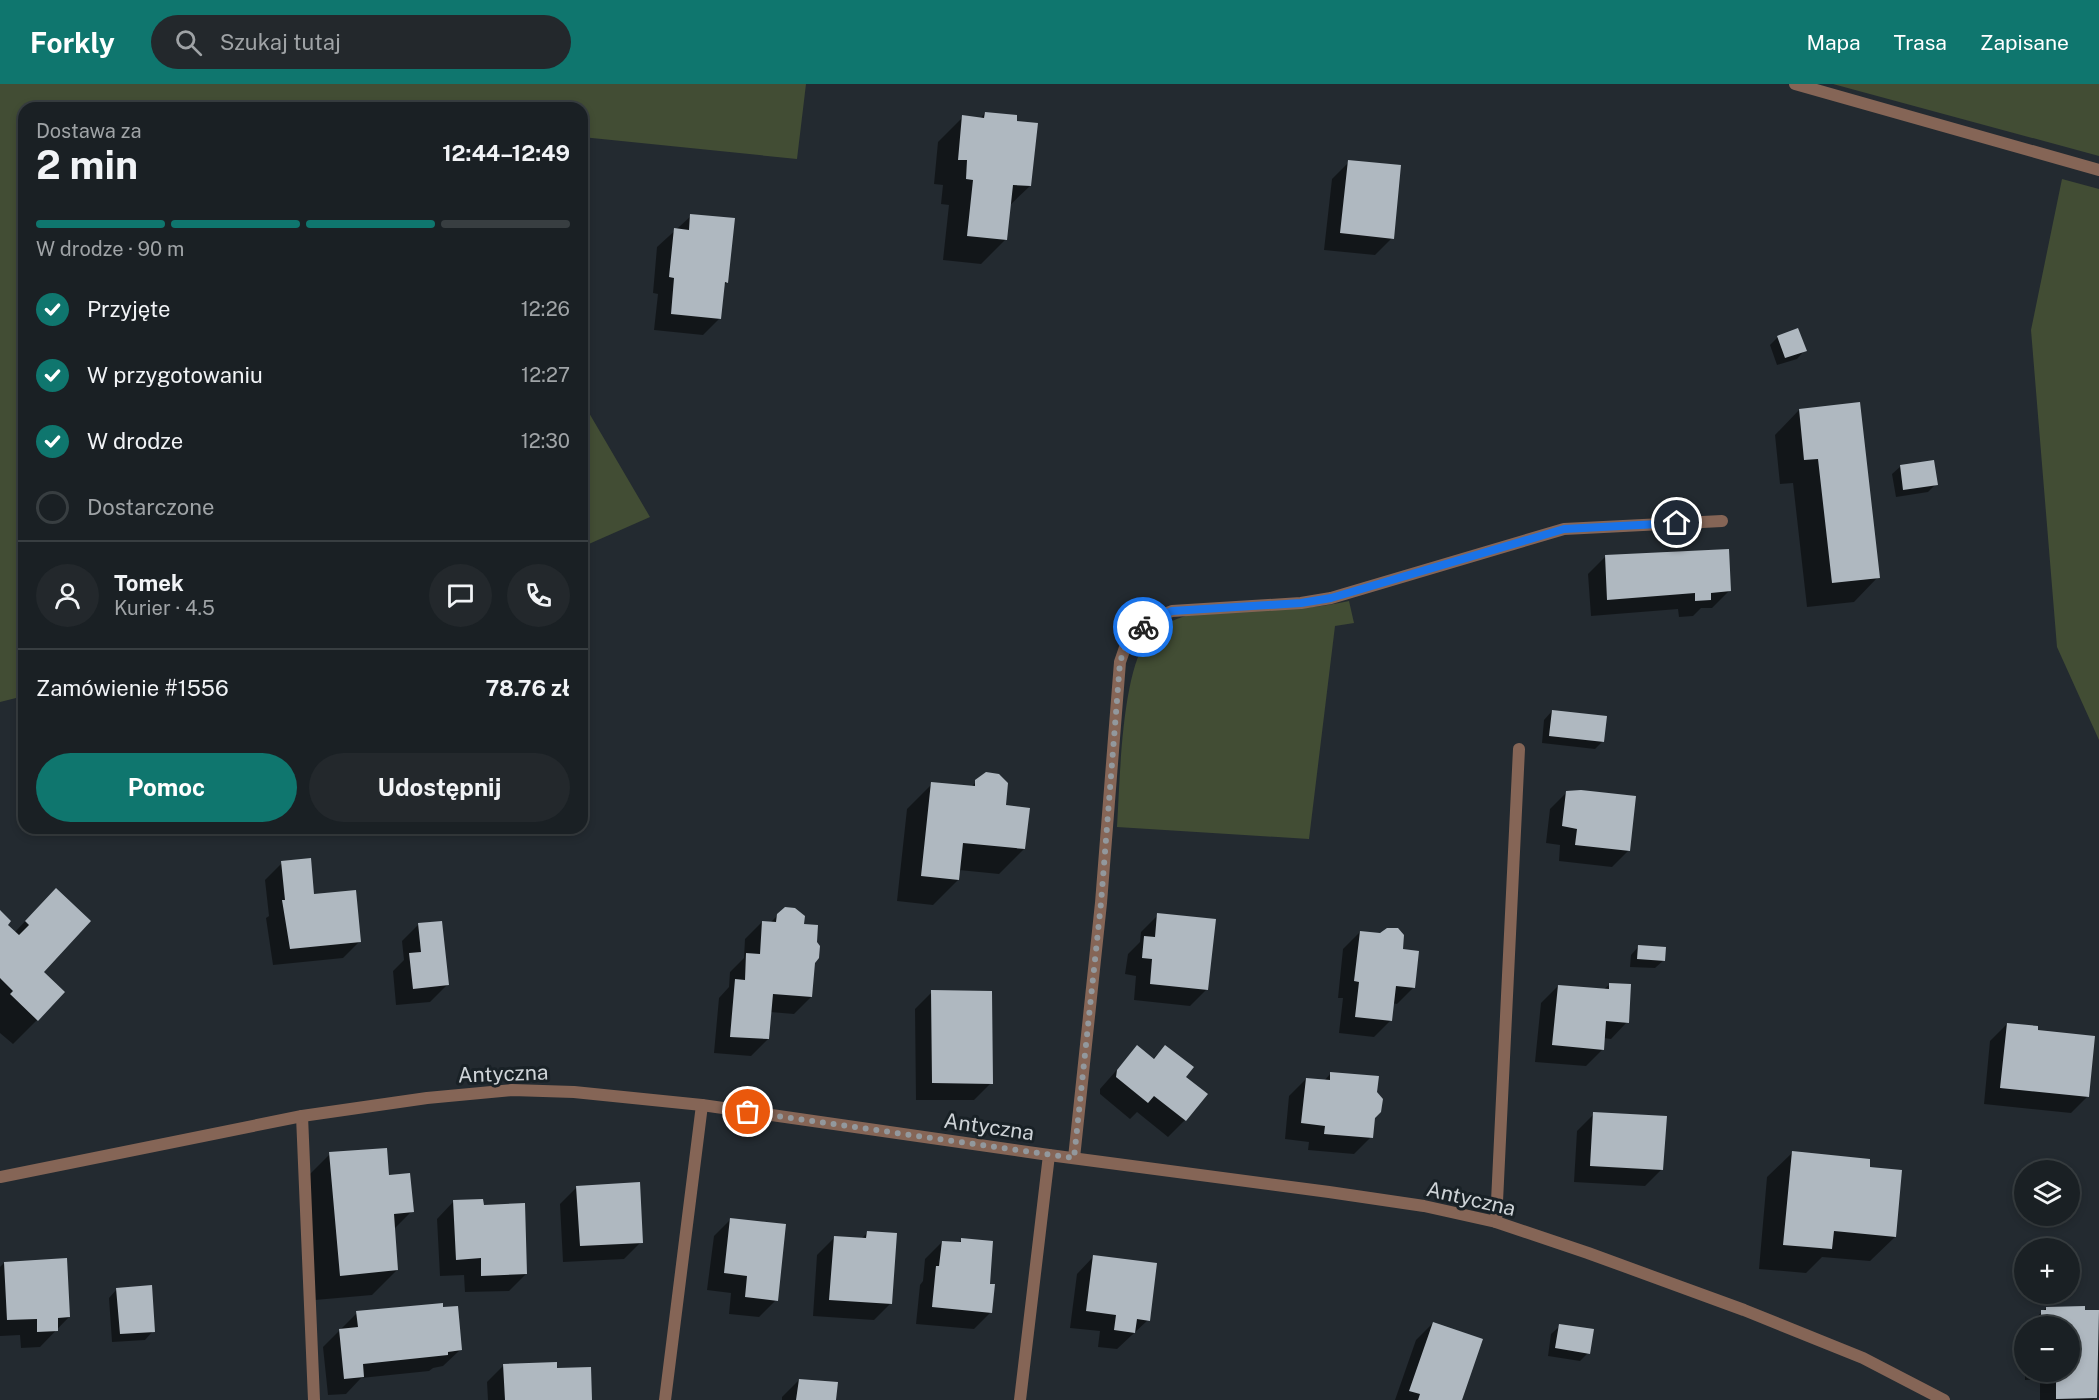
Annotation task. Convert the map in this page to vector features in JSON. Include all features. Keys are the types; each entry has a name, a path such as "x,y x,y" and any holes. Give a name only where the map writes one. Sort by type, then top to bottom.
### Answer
{"street":[{"path":"1795,84 2099,170"},
{"path":"1074,1158 1101,903 1120,662 1128,639 1152,619 1172,611 1301,603 1331,598 1564,529 1722,521"},
{"path":"1496,1222 1519,749"},
{"name":"Antyczna","path":"0,1177 302,1116 427,1098 512,1090 574,1092 702,1105 1424,1206 1496,1222 1744,1310 1863,1358 1944,1400"},
{"path":"665,1400 702,1105"},
{"path":"302,1116 314,1400"},
{"path":"1020,1400 1049,1155"}],"green space":[{"path":"0,84 806,84 797,159 588,138 588,102 18,102 18,698 0,702"},
{"path":"1833,84 2099,84 2099,156"},
{"path":"2062,179 2099,189 2099,740 2057,647 2031,330"},
{"path":"588,411 650,517 588,544"},
{"path":"1349,601 1354,623 1335,626 1309,839 1117,827 1121,755 1128,698 1140,651 1150,636 1171,622 1195,614 1291,609"}],"building":[{"path":"985,112 1017,115 1017,121 1038,123 1031,186 1013,185 1007,240 967,236 973,180 966,179 967,160 958,160 962,115 984,118"},
{"path":"1348,160 1401,165 1394,239 1340,233"},
{"path":"690,214 735,218 728,283 725,282 721,319 671,314 674,278 669,277 674,228 689,230"},
{"path":"1798,328 1807,351 1785,358 1777,336"},
{"path":"1860,402 1880,578 1832,583 1818,459 1804,460 1799,409"},
{"path":"1934,460 1938,485 1903,490 1900,465"},
{"path":"1729,549 1731,591 1711,593 1711,600 1695,601 1695,593 1607,600 1605,555"},
{"path":"1552,710 1607,716 1604,742 1549,736"},
{"path":"986,772 999,774 1008,783 1006,805 1030,808 1025,849 963,843 959,880 921,876 931,782 975,786 975,780"},
{"path":"1581,790 1636,796 1630,851 1575,845 1577,829 1562,826 1566,791"},
{"path":"311,858 314,894 356,890 361,942 290,949 282,900 285,900 281,861"},
{"path":"56,888 91,921 44,972 65,992 38,1021 10,994 13,991 0,978 0,910 11,921 8,925 19,935 29,925 25,921"},
{"path":"785,907 795,908 805,916 804,924 818,925 819,958 815,963 812,997 773,994 769,1039 730,1037 735,979 745,980 746,953 760,954 762,921 776,922 777,914"},
{"path":"1157,913 1216,919 1208,990 1150,984 1152,959 1142,958 1144,936 1155,937"},
{"path":"442,921 449,985 413,989 409,953 421,952 418,923"},
{"path":"1387,928 1398,928 1404,935 1403,949 1419,951 1415,988 1396,986 1392,1021 1355,1017 1359,982 1354,981 1360,931 1380,933"},
{"path":"1638,945 1666,947 1665,961 1637,959"},
{"path":"1609,983 1631,984 1629,1023 1606,1021 1604,1050 1552,1045 1558,985 1609,989"},
{"path":"931,990 992,991 993,1084 932,1083"},
{"path":"2007,1023 2038,1026 2038,1030 2095,1036 2089,1097 2000,1088"},
{"path":"1137,1045 1154,1059 1165,1045 1194,1067 1186,1077 1208,1094 1186,1121 1154,1096 1148,1103 1116,1077 1117,1070"},
{"path":"1330,1072 1379,1076 1377,1092 1383,1099 1381,1112 1375,1118 1373,1138 1324,1134 1325,1126 1301,1123 1306,1078 1330,1080"},
{"path":"1593,1112 1667,1116 1663,1170 1590,1166"},
{"path":"387,1148 389,1175 410,1173 414,1212 394,1214 398,1270 340,1276 329,1152"},
{"path":"1792,1151 1870,1159 1870,1167 1902,1170 1896,1237 1834,1231 1832,1249 1783,1245"},
{"path":"640,1182 643,1243 580,1246 576,1186"},
{"path":"483,1199 484,1205 525,1203 527,1274 481,1276 481,1258 456,1260 453,1200"},
{"path":"730,1218 786,1224 778,1301 745,1297 747,1276 724,1273"},
{"path":"867,1231 897,1233 892,1304 829,1300 834,1236 866,1238"},
{"path":"961,1238 993,1241 990,1284 995,1284 992,1313 932,1307 936,1266 939,1266 942,1241 961,1242"},
{"path":"1093,1255 1157,1263 1150,1321 1137,1319 1135,1333 1114,1330 1116,1315 1086,1311"},
{"path":"67,1258 70,1317 58,1318 58,1331 37,1332 37,1319 7,1320 4,1262"},
{"path":"152,1285 155,1332 120,1334 116,1288"},
{"path":"443,1303 443,1307 458,1306 462,1350 448,1352 448,1355 363,1364 364,1377 344,1379 339,1329 358,1327 356,1311"},
{"path":"2085,1306 2085,1310 2099,1310 2097,1398 2056,1399 2056,1382 2080,1382 2080,1316 2041,1316 2041,1310 2046,1310 2046,1307"},
{"path":"1433,1322 1483,1339 1462,1400 1418,1400 1420,1394 1409,1391"},
{"path":"1559,1324 1594,1329 1590,1354 1555,1348"},
{"path":"557,1362 557,1368 591,1367 592,1400 505,1400 503,1364"},
{"path":"799,1379 838,1382 836,1400 796,1400"}],"way so far":[{"path":"748,1112 1074,1158 1101,903 1120,662 1128,639 1143,627"}],"route":[{"path":"1143,627 1152,619 1172,611 1301,603 1331,598 1564,529 1677,523"}]}
